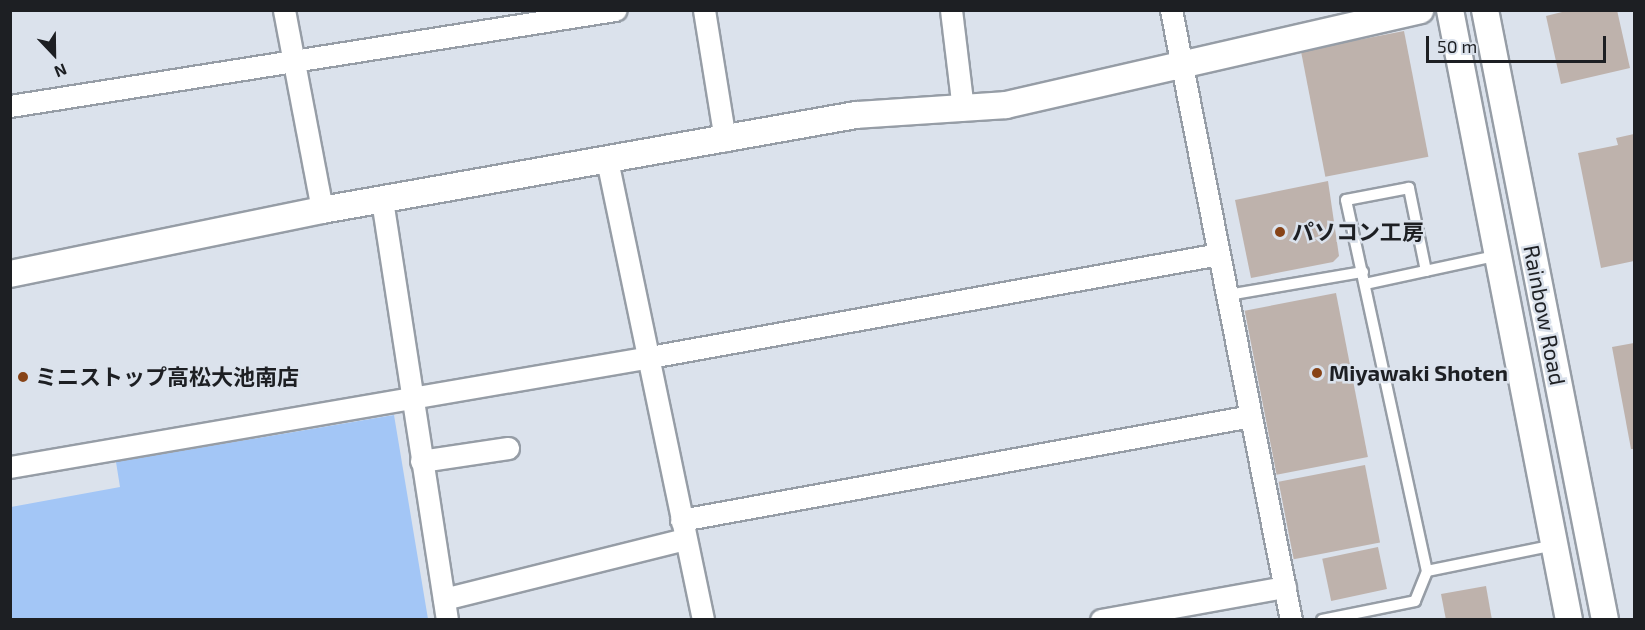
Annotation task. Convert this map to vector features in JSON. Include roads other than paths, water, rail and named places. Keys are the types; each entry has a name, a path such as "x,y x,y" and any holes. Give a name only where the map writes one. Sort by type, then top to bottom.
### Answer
{"street":[{"path":"284,10 322,210"},
{"path":"10,106 293,58 615,10"},
{"path":"704,10 725,140"},
{"path":"951,10 963,109"},
{"path":"1171,10 1291,620"},
{"path":"10,274 322,210 856,115 1006,105 1420,10"},
{"name":"Rainbow Road","path":"1450,10 1500,255 1569,620"},
{"name":"Rainbow Road","path":"1485,10 1605,620"},
{"path":"607,159 703,620"},
{"path":"382,200 410,399 445,609 683,530 1251,416"},
{"path":"10,467 650,357 1219,254"},
{"path":"421,461 508,448"},
{"path":"1101,620 1285,586"}],"lane":[{"path":"1322,620 1415,601 1427,572 1346,200 1409,188 1426,271"},
{"path":"1228,295 1426,271 1500,255"},
{"path":"1427,572 1555,545"}],"place":[{"name":"パソコン工房","path":"1280,232"},
{"name":"Miyawaki Shoten","path":"1317,373"},
{"name":"ミニストップ高松大池南店","path":"23,377"}]}
